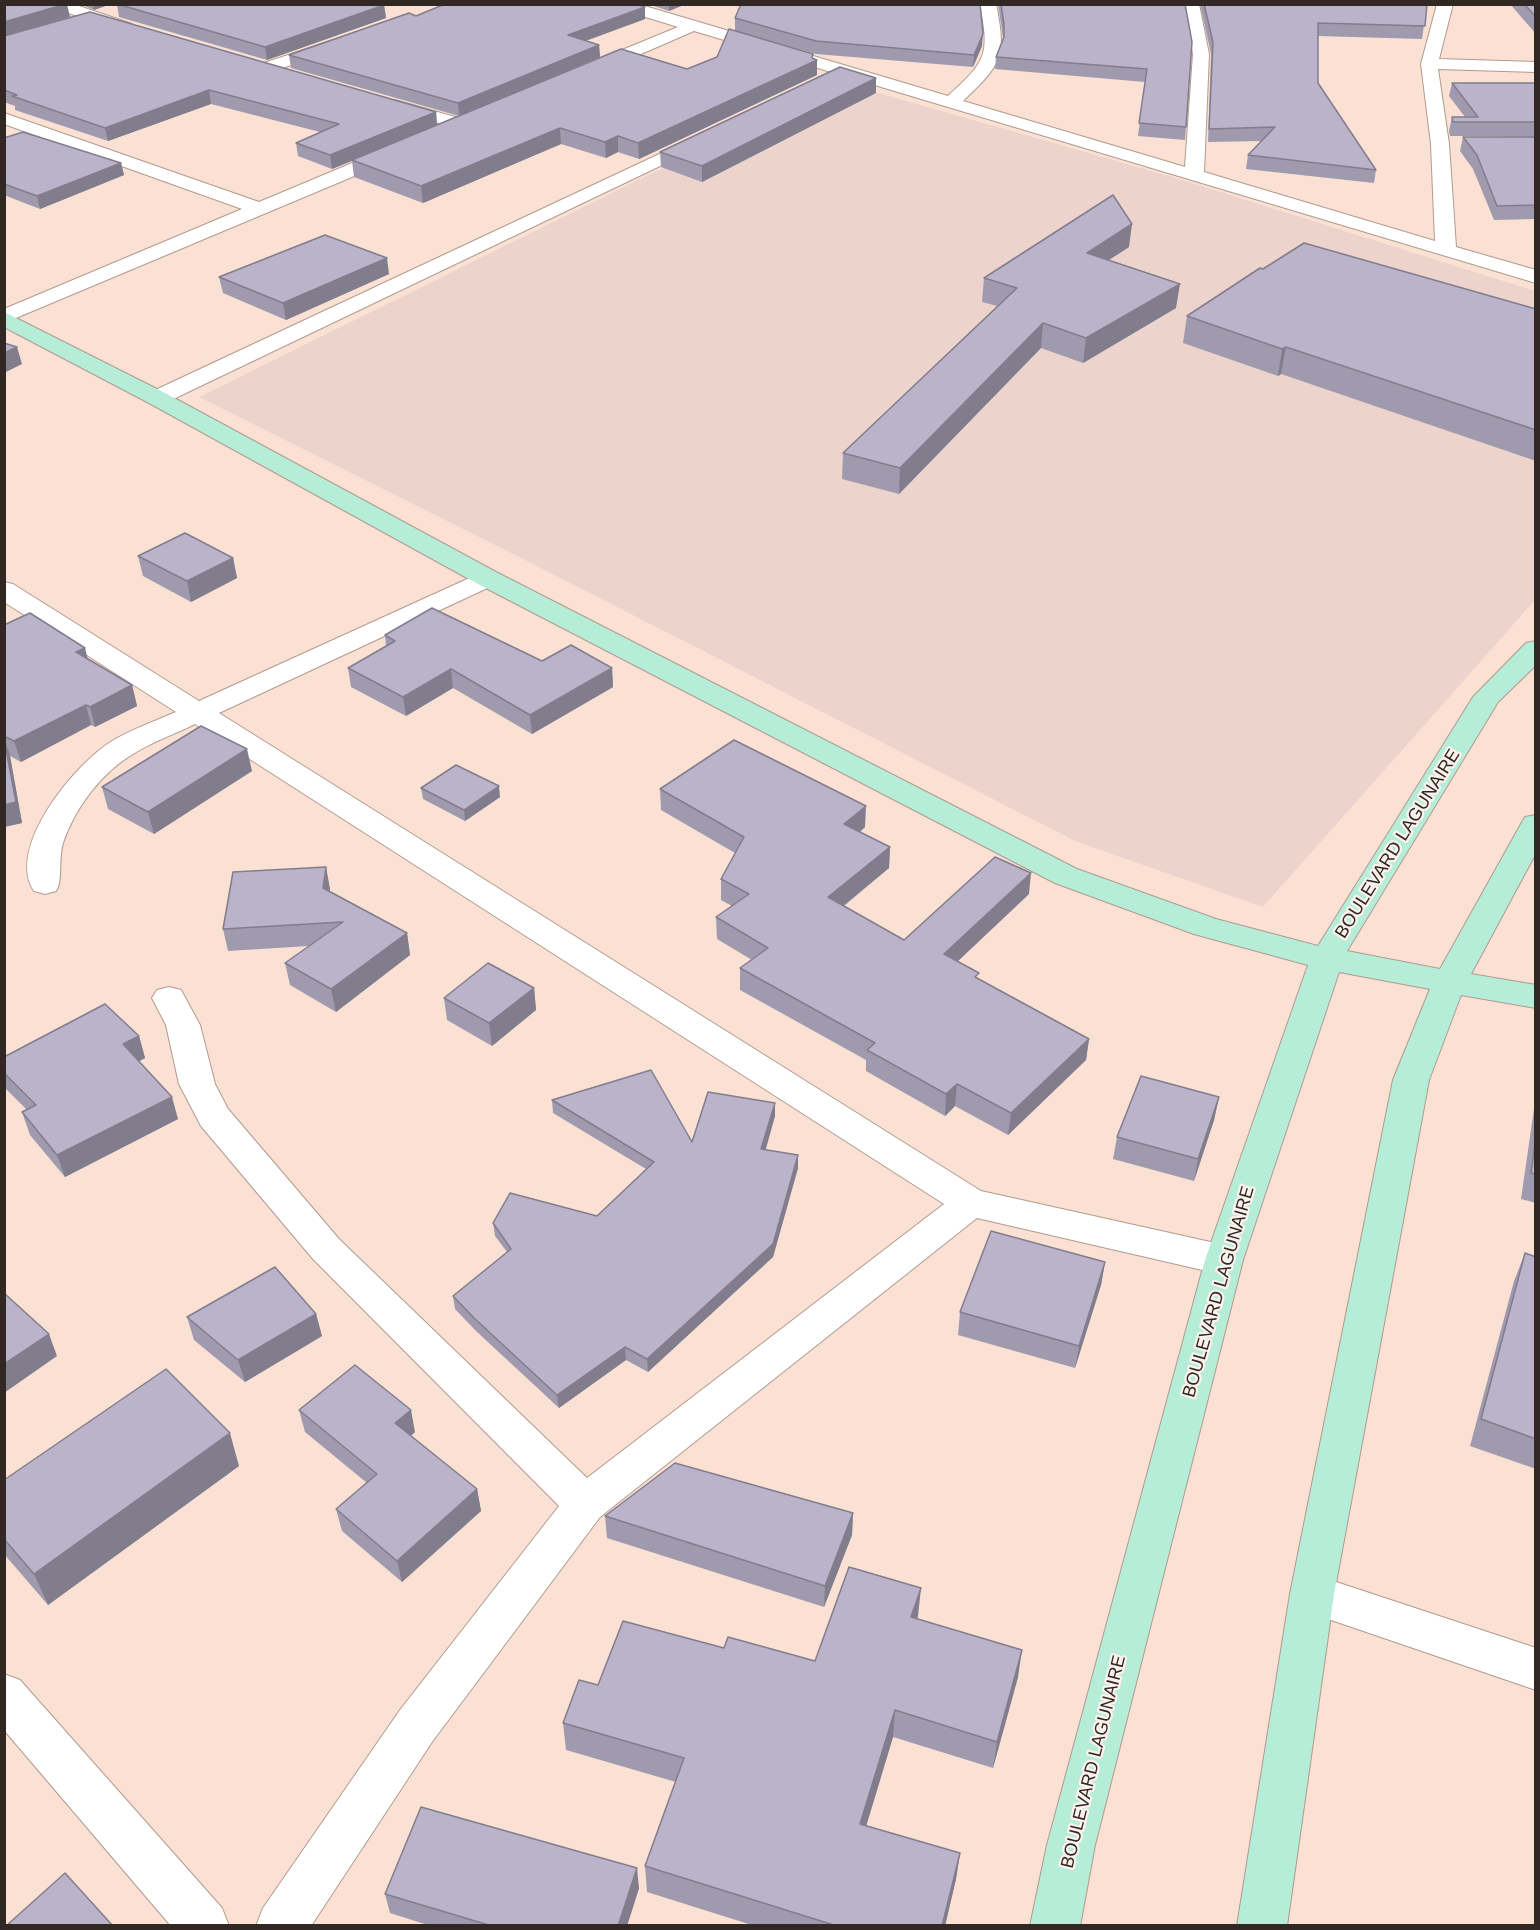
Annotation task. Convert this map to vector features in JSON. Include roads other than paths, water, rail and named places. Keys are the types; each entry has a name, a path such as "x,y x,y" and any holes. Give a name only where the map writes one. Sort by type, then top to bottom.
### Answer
{"main road":[{"path":"4,318 157,398 487,578 1066,876 1188,921 1251,941 1327,958 1536,997"},
{"name":"BOULEVARD LAGUNAIRE","path":"1055,1926 1071,1845 1224,1260 1327,958 1487,697 1536,649"},
{"path":"1262,1926 1312,1594 1411,1080 1450,981 1536,824"}],"street":[{"path":"56,4 94,18 141,31"},
{"path":"620,4 1536,277"},
{"path":"951,103 986,69 994,55 996,39 988,4"},
{"path":"1191,4 1201,54 1194,175"},
{"path":"1445,4 1429,64 1440,144 1446,250"},
{"path":"72,24 129,8"},
{"path":"576,75 693,26"},
{"path":"290,75 261,66 353,38"},
{"path":"1429,64 1536,67"},
{"path":"823,81 844,71"},
{"path":"381,101 460,124"},
{"path":"429,138 482,115"},
{"path":"4,118 259,209"},
{"path":"157,398 715,132"},
{"path":"1440,144 1464,144"},
{"path":"4,318 407,147"},
{"path":"45,884 43,861 51,837 80,786 102,762 123,747 487,578"},
{"path":"4,590 971,1203 1224,1260"},
{"path":"169,998 183,1025 197,1084 214,1117 326,1249 585,1504"},
{"path":"280,1926 416,1726 585,1504 971,1203"},
{"path":"1312,1594 1536,1669"},
{"path":"4,1695 204,1926"}]}
